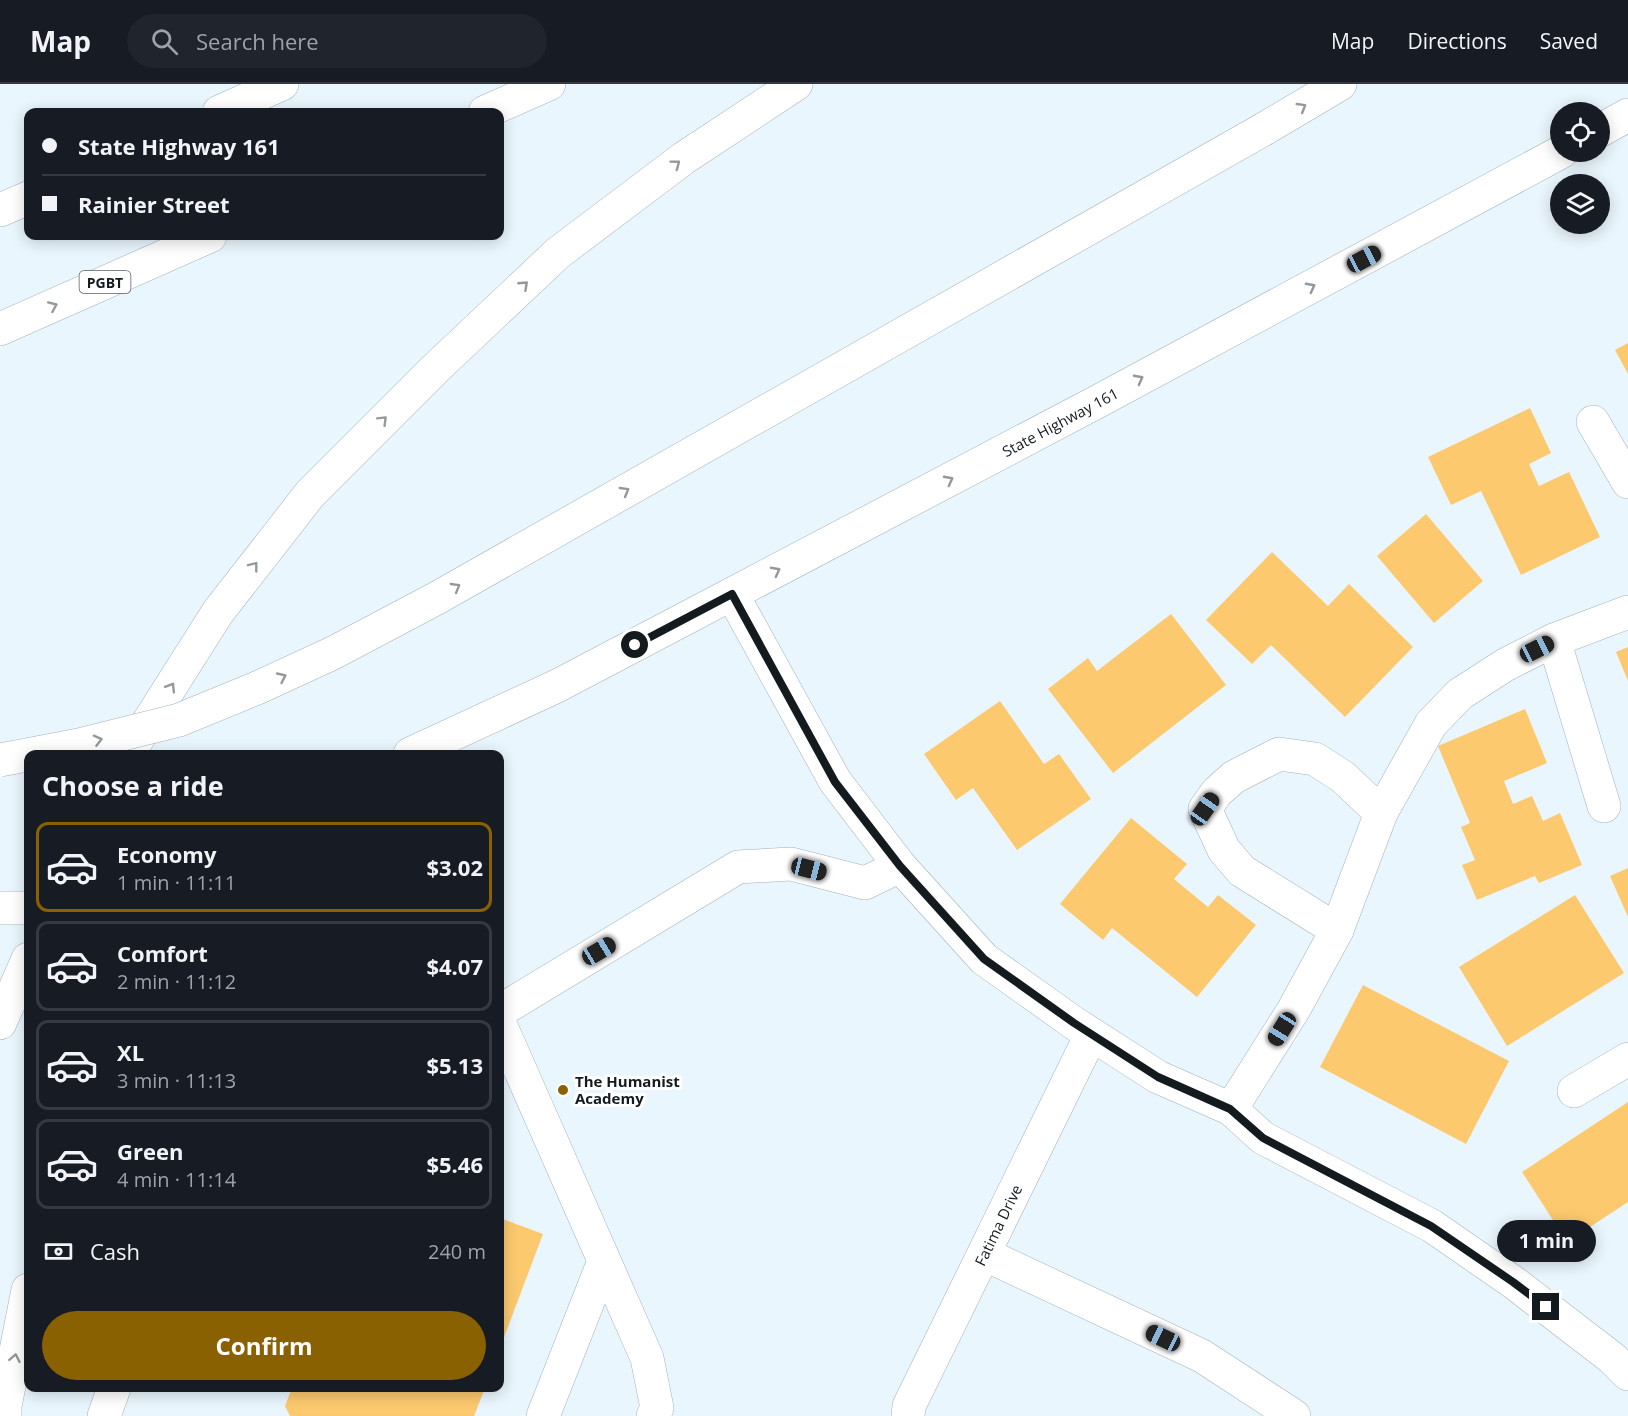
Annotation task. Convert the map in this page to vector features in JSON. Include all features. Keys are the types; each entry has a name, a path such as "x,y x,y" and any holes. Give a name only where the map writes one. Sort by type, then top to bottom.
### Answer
{"main road":[{"path":"228,108 282,84"},
{"path":"494,108 549,84"},
{"path":"131,750 218,612 310,494 436,368 558,253 684,158 796,84"},
{"path":"53,750 179,720 333,653 437,598 1340,84"},
{"path":"1610,124 1628,115"},
{"name":"State Highway 161","path":"557,686 1095,403 1550,158"},
{"path":"0,210 24,200"},
{"name":"PGBT","path":"0,330 201,240"},
{"path":"1593,422 1628,482"},
{"path":"732,594 835,782 900,866 984,959 1091,1035 1158,1077 1230,1109 1263,1138 1431,1226 1513,1282 1612,1358 1628,1374"},
{"path":"1230,1109 1294,1009 1337,930 1382,813 1431,724 1460,694 1505,665 1554,640 1628,612"},
{"path":"1554,640 1604,806"},
{"path":"419,750 557,686"},
{"path":"456,750 557,686"},
{"path":"1337,930 1242,872 1224,850 1205,809 1217,792 1234,777 1279,754 1314,759 1343,777 1382,813"},
{"path":"0,760 24,755"},
{"path":"504,1009 738,867 791,864 865,883 900,866"},
{"path":"0,908 24,908"},
{"path":"0,1023 24,968"},
{"path":"504,1033 647,1358 657,1408 653,1416"},
{"name":"Fatima Drive","path":"908,1416 909,1406 1091,1035"},
{"path":"1574,1091 1628,1059"},
{"path":"984,1254 1202,1356 1294,1416"},
{"path":"543,1416 604,1261"},
{"path":"5,1416 24,1312"},
{"path":"104,1416 113,1392"}],"building":[{"path":"1628,343 1628,374 1615,350"},
{"path":"1530,408 1551,453 1529,464 1539,486 1569,472 1600,537 1521,575 1481,491 1451,505 1428,457"},
{"path":"1426,514 1483,581 1434,623 1377,556"},
{"path":"1272,552 1328,606 1349,584 1413,647 1345,717 1271,645 1252,664 1206,620"},
{"path":"1171,614 1226,685 1113,773 1048,689 1088,658 1097,671"},
{"path":"1628,647 1628,681 1616,652"},
{"path":"1000,701 1044,764 1059,754 1091,799 1017,850 973,788 956,800 924,754"},
{"path":"1525,709 1547,763 1504,781 1513,804 1532,796 1543,821 1560,813 1582,865 1539,883 1535,876 1477,900 1462,865 1475,860 1461,827 1470,823 1438,746"},
{"path":"1131,818 1187,864 1174,879 1208,907 1218,895 1256,925 1197,997 1112,928 1103,940 1060,904"},
{"path":"1628,868 1628,917 1610,876"},
{"path":"1575,895 1624,973 1507,1046 1459,967"},
{"path":"1363,985 1509,1061 1466,1144 1320,1067"},
{"path":"1628,1102 1628,1202 1567,1242 1522,1172"},
{"path":"504,1219 543,1234 504,1337"},
{"path":"290,1392 483,1392 474,1416 290,1416 285,1406"}],"place":[{"name":"The Humanist Academy","path":"563,1090"}],"route":[{"path":"635,645 732,594 835,782 900,866 984,959 1074,1023 1158,1077 1230,1109 1263,1138 1431,1226 1546,1307"}]}
